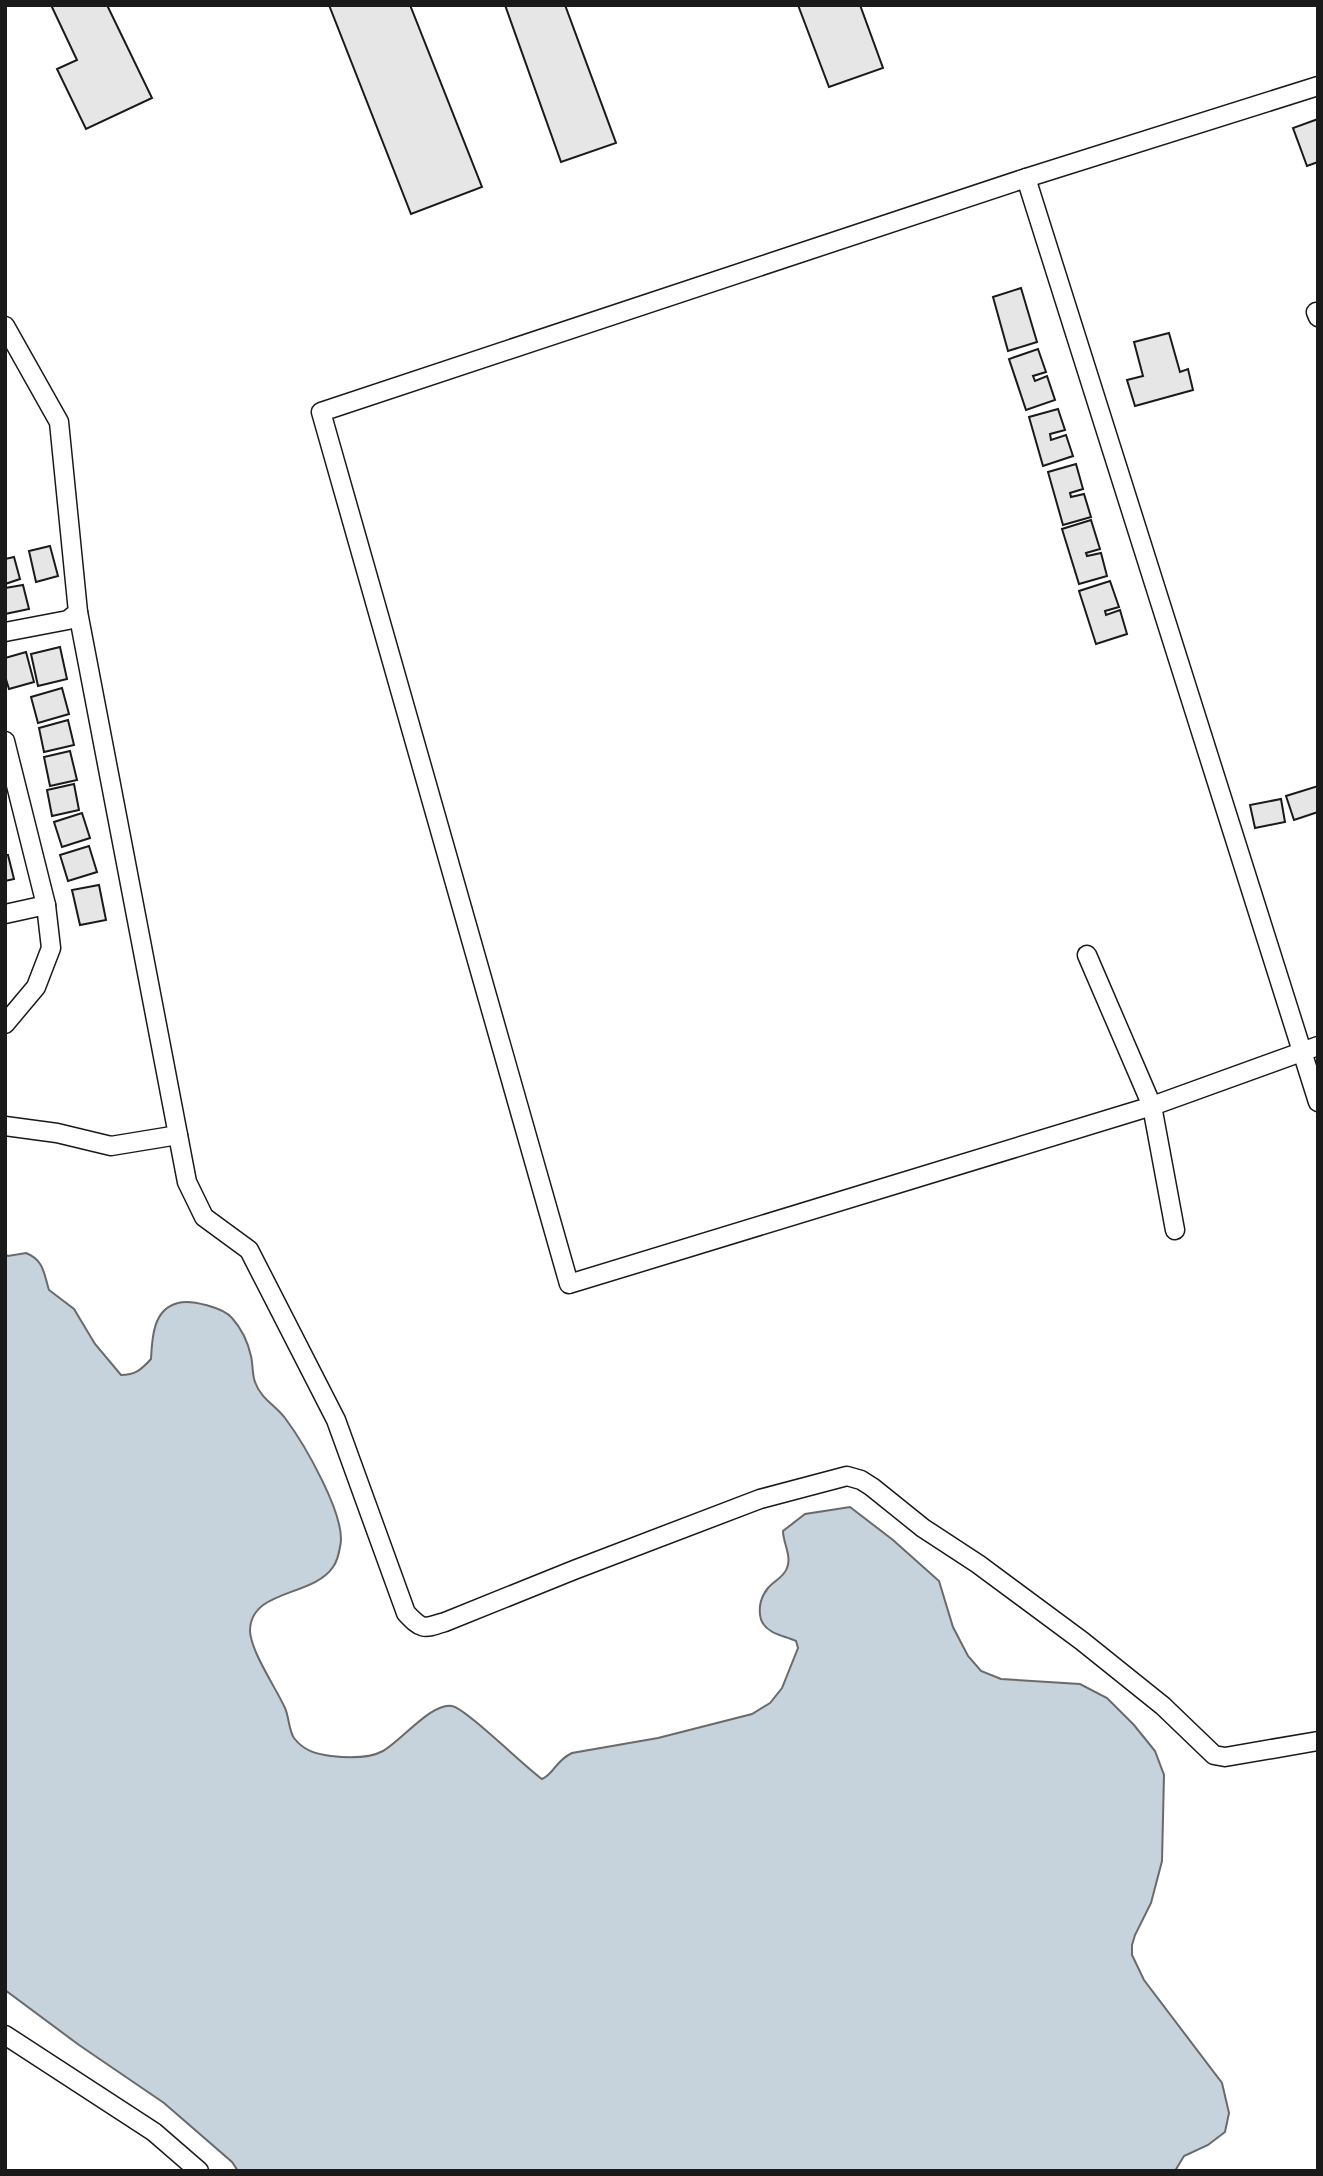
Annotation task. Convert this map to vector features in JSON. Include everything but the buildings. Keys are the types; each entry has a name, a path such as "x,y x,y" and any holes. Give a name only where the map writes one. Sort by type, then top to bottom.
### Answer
{"street":[{"path":"1309,1049 1152,1106 569,1284 321,412 1026,178 1318,86"},
{"path":"1026,178 1309,1049 1318,1102"},
{"path":"5,326 59,422 78,612 187,1182 204,1217 249,1250 336,1420 406,1613 418,1626 426,1628 445,1622 760,1499 847,1476 872,1487 923,1528 978,1563 1082,1641 1163,1706 1214,1755 1225,1757 1318,1741"},
{"path":"5,632 68,620 78,612"},
{"path":"5,741 46,905 51,947 36,987 5,1024"},
{"path":"5,914 46,905"},
{"path":"1087,955 1152,1106 1175,1230"},
{"path":"5,1126 57,1133 111,1146 178,1135"},
{"path":"5,2035 153,2132 199,2171"}],"shaded area":[{"path":"26,1253 40,1264 49,1290 74,1309 95,1344 121,1375 138,1371 151,1359 155,1325 163,1311 178,1303 199,1303 222,1311 232,1318 241,1331 250,1351 258,1388 285,1418 302,1444 331,1500 341,1534 336,1560 324,1577 271,1600 260,1608 253,1617 250,1631 259,1659 285,1708 292,1735 302,1746 315,1753 351,1757 377,1754 435,1710 452,1706 469,1717 542,1779 572,1753 658,1738 752,1714 770,1703 782,1688 798,1648 796,1641 766,1627 760,1617 760,1605 765,1593 787,1568 788,1554 783,1531 805,1514 850,1507 893,1540 939,1581 953,1627 968,1656 981,1671 1001,1679 1080,1684 1107,1698 1155,1751 1164,1775 1162,1861 1151,1903 1135,1935 1132,1955 1144,1980 1222,2083 1229,2113 1225,2132 1208,2145 1184,2156 1175,2171 238,2171 232,2162 164,2103 5,1990 5,1254 8,1256"}]}
